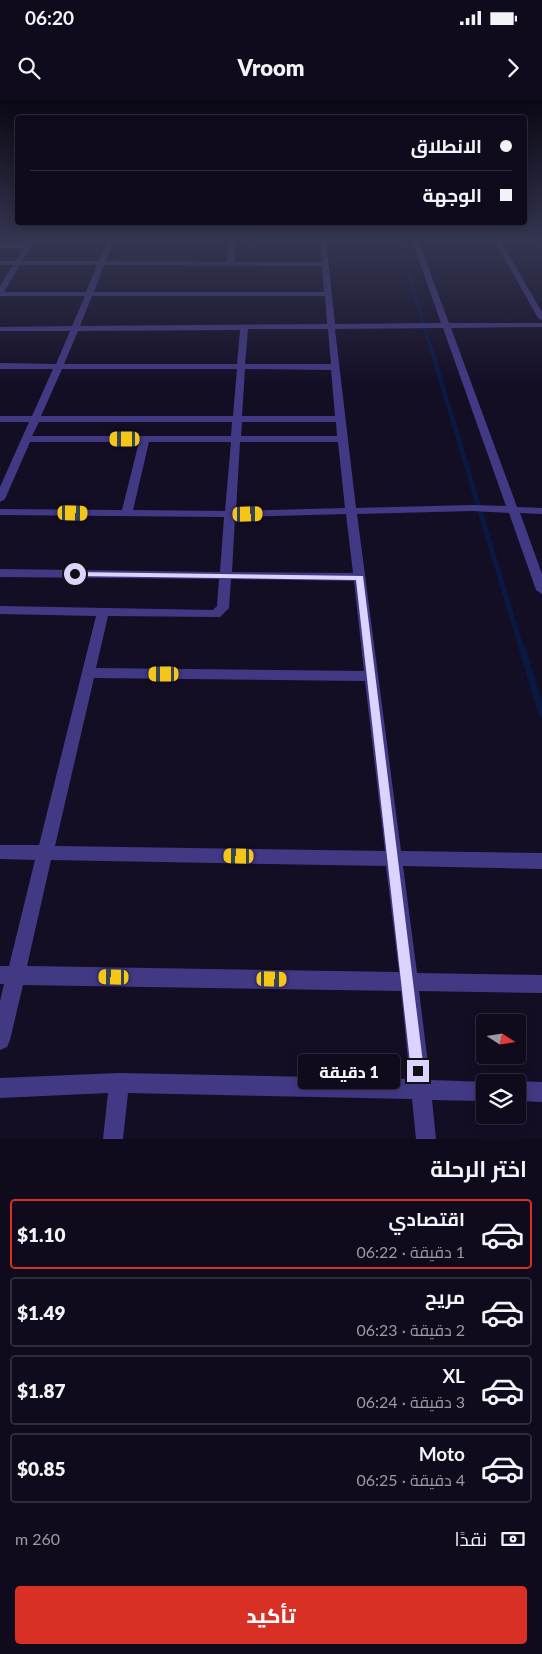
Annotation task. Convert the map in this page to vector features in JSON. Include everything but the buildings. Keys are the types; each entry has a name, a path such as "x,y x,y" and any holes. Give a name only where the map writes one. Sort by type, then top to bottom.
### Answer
{"street":[{"path":"0,499 75,329 90,288"},
{"path":"328,288 342,439 409,982 419,1089 426,1139"},
{"path":"432,288 542,590"},
{"path":"525,288 542,318"},
{"path":"0,293 329,294"},
{"path":"0,329 542,325"},
{"path":"0,610 216,614 223,608 244,328"},
{"path":"0,366 335,367"},
{"path":"0,419 341,419"},
{"path":"27,439 342,439"},
{"path":"127,513 145,439"},
{"path":"0,512 230,514 459,508 542,511"},
{"path":"0,573 360,577"},
{"path":"0,1040 8,975 46,853 103,612"},
{"path":"88,673 372,676"},
{"path":"0,852 542,861"},
{"path":"8,975 542,984"},
{"path":"113,1139 119,1083"},
{"path":"0,1088 119,1083 476,1091"},
{"path":"526,1092 542,1092"}],"waterway":[{"path":"413,288 430,346"},
{"path":"430,345 471,480"},
{"path":"470,478 522,650"},
{"path":"522,648 542,714"}],"route":[{"path":"75,574 360,577 418,1071"}]}
